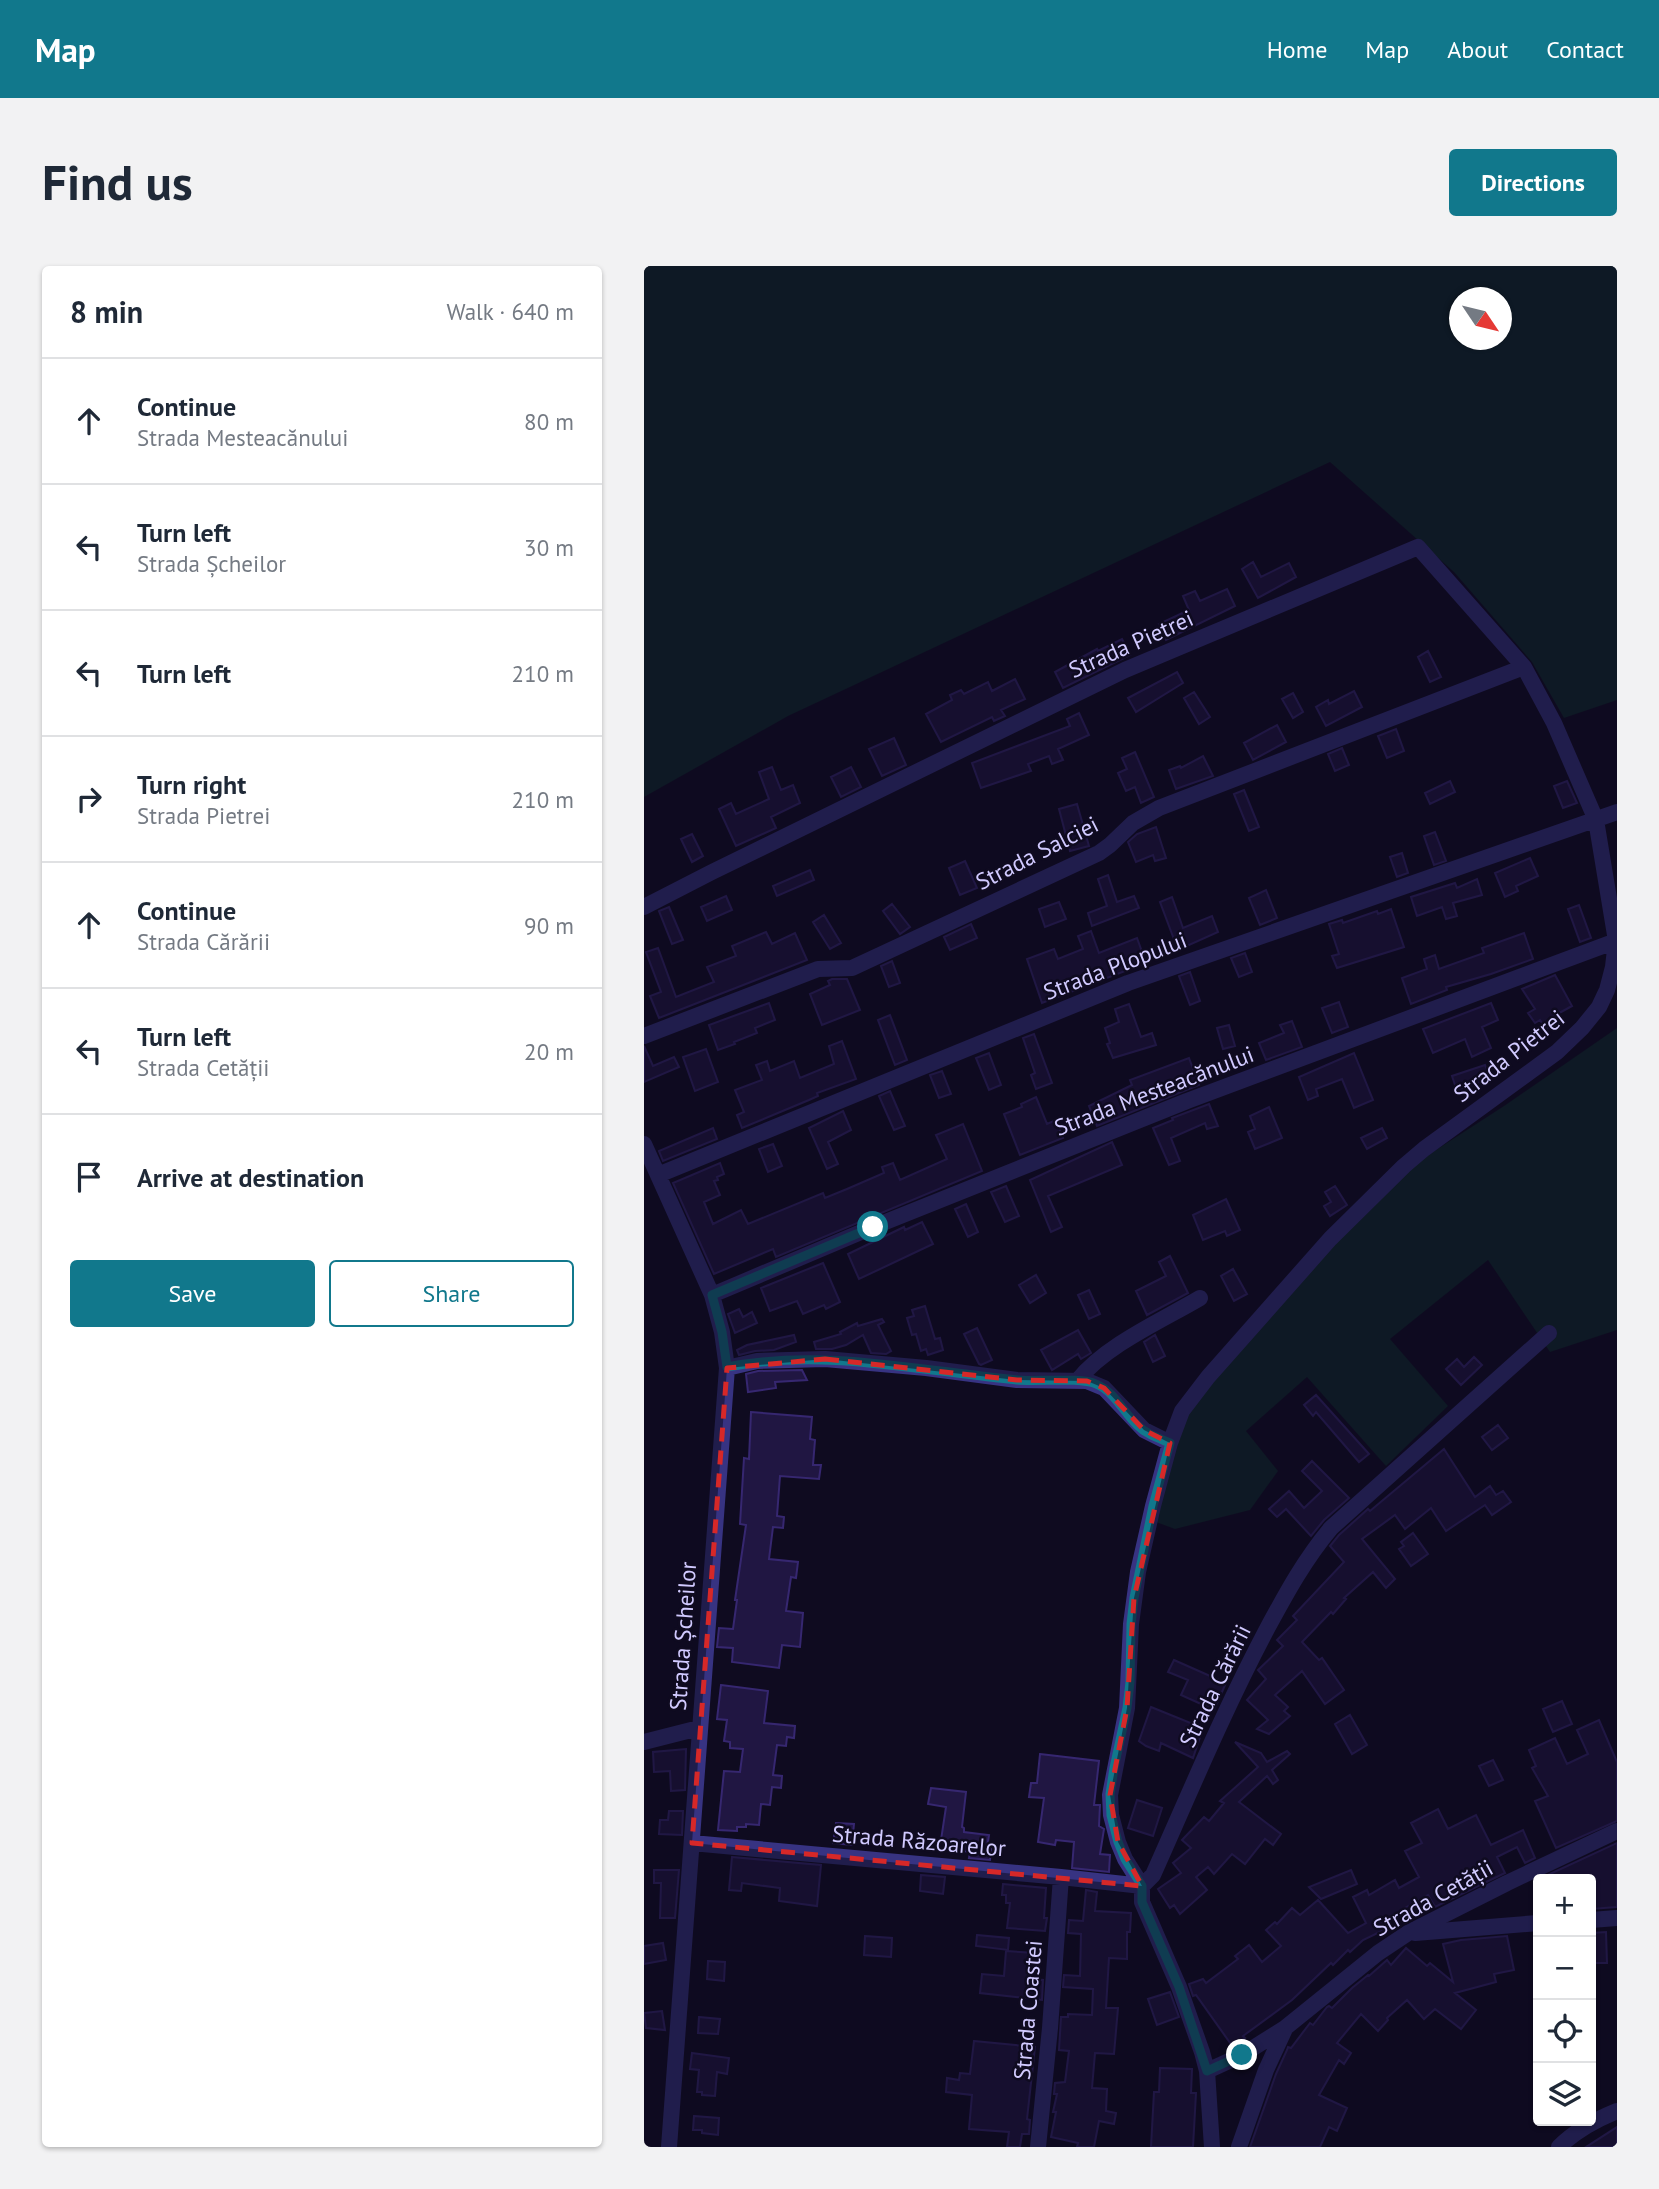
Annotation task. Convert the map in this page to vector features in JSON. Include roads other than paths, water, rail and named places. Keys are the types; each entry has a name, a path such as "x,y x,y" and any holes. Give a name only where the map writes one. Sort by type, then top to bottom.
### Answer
{"street":[{"name":"Strada Pietrei","path":"644,907 1125,670 1418,547 1524,667 1554,723 1596,820 1616,941 1607,990 1599,1007 1583,1028 1557,1052 1424,1149 1329,1239 1191,1398 1177,1422 1153,1506 1134,1598 1127,1708 1110,1794 1111,1815 1118,1842 1142,1886"},
{"name":"Strada Salciei","path":"644,1036 818,969 852,968 1099,853 1133,822 1159,808 1524,667"},
{"name":"Strada Plopului","path":"658,1175 1128,983 1617,812"},
{"name":"Strada Mesteacănului","path":"712,1295 1187,1101 1616,941"},
{"name":"Strada Șcheilor","path":"644,1144 712,1295 722,1332 727,1367 669,2147"},
{"path":"1078,1380 1090,1365 1107,1353 1200,1298"},
{"name":"Strada Cărării","path":"1142,1886 1153,1875 1244,1672 1314,1547 1331,1528 1549,1333"},
{"path":"727,1367 757,1361 825,1359 1017,1380 1078,1380 1096,1383 1114,1397 1136,1424 1170,1443"},
{"path":"644,1742 699,1728"},
{"name":"Strada Cetății","path":"1207,2071 1242,2055 1285,2028 1378,1953 1408,1933 1617,1831"},
{"name":"Strada Răzoarelor","path":"692,1843 1142,1886"},
{"name":"Strada Coastei","path":"1038,2147 1061,1877"},
{"path":"1142,1886 1142,1902 1179,1987 1207,2071 1212,2147"},
{"path":"1596,1920 1617,1918"},
{"path":"1408,1933 1533,1923"},
{"name":"Strada Cetății","path":"1240,2147 1266,2070 1285,2028"},
{"path":"1559,2147 1589,2123 1617,2110"}]}
